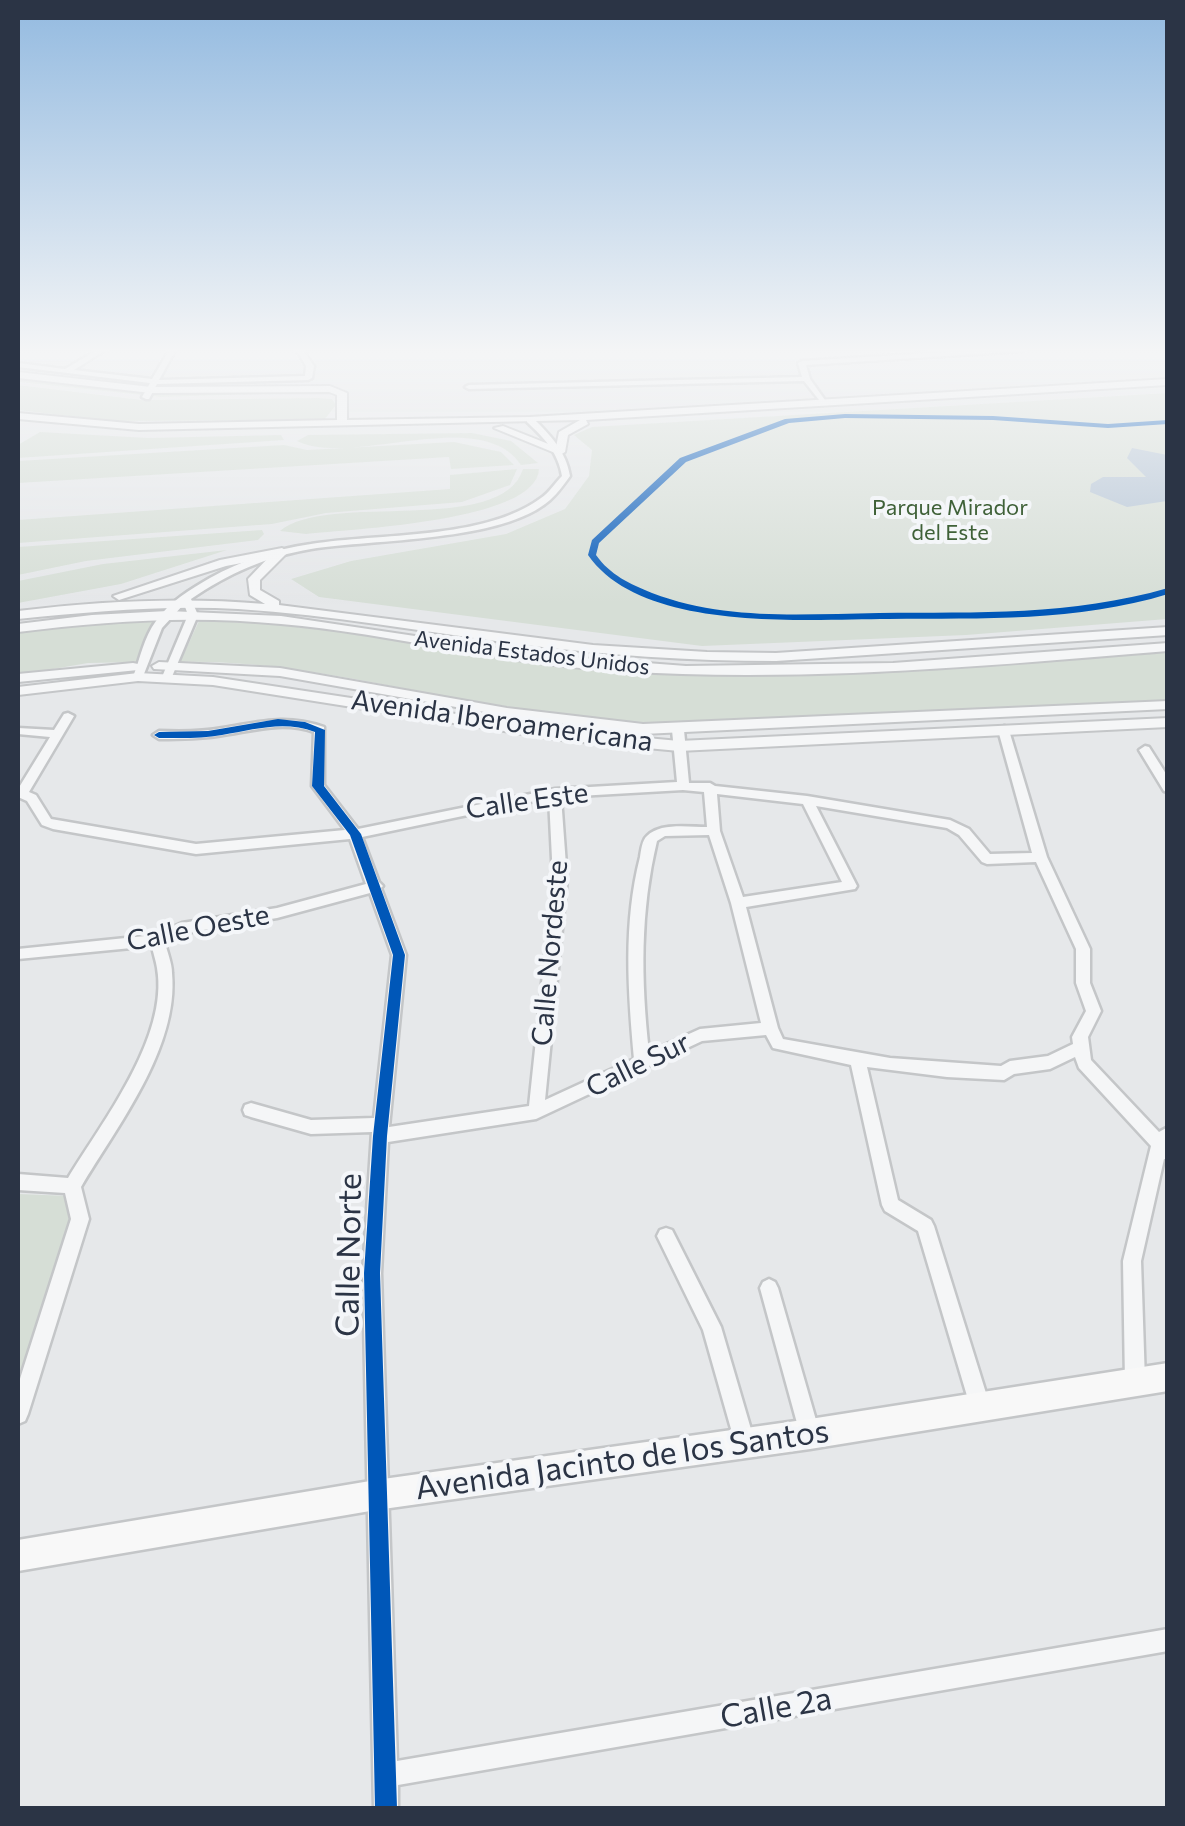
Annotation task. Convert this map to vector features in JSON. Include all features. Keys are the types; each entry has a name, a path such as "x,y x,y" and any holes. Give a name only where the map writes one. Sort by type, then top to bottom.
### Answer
{"main road":[{"name":"Avenida Jacinto de los Santos","path":"18,1556 376,1494 810,1434 1168,1377"}],"street":[{"path":"520,434 560,452"},
{"path":"35,612 118,596 224,563 466,528 507,518 534,508 560,488 566,476 560,452 543,434"},
{"path":"560,452 567,434"},
{"path":"141,672 164,616 229,573 282,552"},
{"path":"282,552 262,568 254,580 254,592 284,606"},
{"path":"170,672 192,616 188,600"},
{"name":"Avenida Estados Unidos","path":"18,614 188,600 284,606 593,649 719,657 1000,644 1168,630"},
{"name":"Avenida Estados Unidos","path":"18,628 192,616 316,624 615,666 784,672 1168,647"},
{"path":"1000,644 1011,660"},
{"name":"Avenida Iberoamericana","path":"18,691 141,672"},
{"name":"Avenida Iberoamericana","path":"18,678 170,672 561,734 679,738 1168,722"},
{"name":"Avenida Iberoamericana","path":"679,738 1168,705"},
{"path":"20,793 68,716"},
{"path":"160,736 208,734 271,721 315,727"},
{"name":"Calle Norte","path":"315,727 320,730 318,786 355,834 399,955 381,1130 372,1273 386,1808"},
{"path":"710,787 714,831 738,902 770,1028 778,1044 858,1062 1008,1072 1050,1062 1079,1048 1094,1010 1083,983 1084,953 1040,857 1004,730"},
{"path":"18,732 58,734"},
{"path":"679,738 683,786"},
{"path":"1145,750 1168,788"},
{"name":"Calle Este","path":"20,793 32,798 53,826 188,849 355,834 555,793 710,787 950,824 964,832 987,860 1040,857"},
{"name":"Calle Nordeste","path":"536,1112 560,879 555,793"},
{"path":"738,902 850,886 807,800"},
{"path":"642,1061 632,971 637,886 650,839 663,832 714,831"},
{"name":"Calle Oeste","path":"18,954 158,940 182,928 277,913 376,886"},
{"path":"18,1414 80,1219 72,1186 148,1052 168,974 158,940"},
{"name":"Calle Sur","path":"251,1110 311,1127 381,1130 536,1112 704,1034 770,1028"},
{"path":"1079,1048 1102,1088 1165,1143 1132,1261 1135,1382"},
{"path":"858,1062 891,1205 926,1226 980,1406"},
{"path":"18,1182 72,1186"},
{"path":"666,1236 712,1328 746,1443"},
{"path":"769,1288 810,1434"},
{"name":"Calle 2a","path":"385,1775 1168,1640"}],"green space":[{"path":"36,434 148,438 281,435 284,440 18,458 18,445"},
{"path":"478,434 511,441 538,463 521,465 502,448 477,439 447,438 349,448 297,441 308,435"},
{"name":"Parque Mirador del Este","path":"1167,434 1167,619 966,635 702,646 319,597 291,579 351,561 506,534 565,509 589,476 592,450 574,435"},
{"path":"454,442 501,452 514,465 451,469 449,457 18,483 18,461 284,445 307,450"},
{"path":"517,469 510,485 462,502 326,513 272,524 18,543 18,520 450,489 450,475"},
{"path":"523,469 539,469 530,487 508,501 476,512 360,529 306,534 280,531 303,520 335,514 449,508 483,502 508,490"},
{"path":"262,530 264,534 258,540 86,561 18,575 18,547"},
{"path":"227,550 121,584 18,603 18,581 103,564"},
{"path":"156,620 138,662 88,663 18,675 18,631 65,624"},
{"path":"199,621 309,628 581,667 702,675 902,671 1167,650 1168,700 679,726 648,724 522,709 274,667 180,662"},
{"path":"18,1194 69,1196 80,1222 18,1386"}],"water":[{"path":"1132,448 1167,455 1167,501 1127,507 1090,492 1091,484 1103,477 1146,477 1127,458"}],"cycle path":[{"path":"752,434 683,460 595,542 592,555 601,568 636,590 658,598 705,611 759,617 1026,614 1102,607 1168,591"},
{"path":"159,735 208,734 278,722 320,730 318,786 355,834 399,955 380,1136 372,1273 386,1808"}]}
